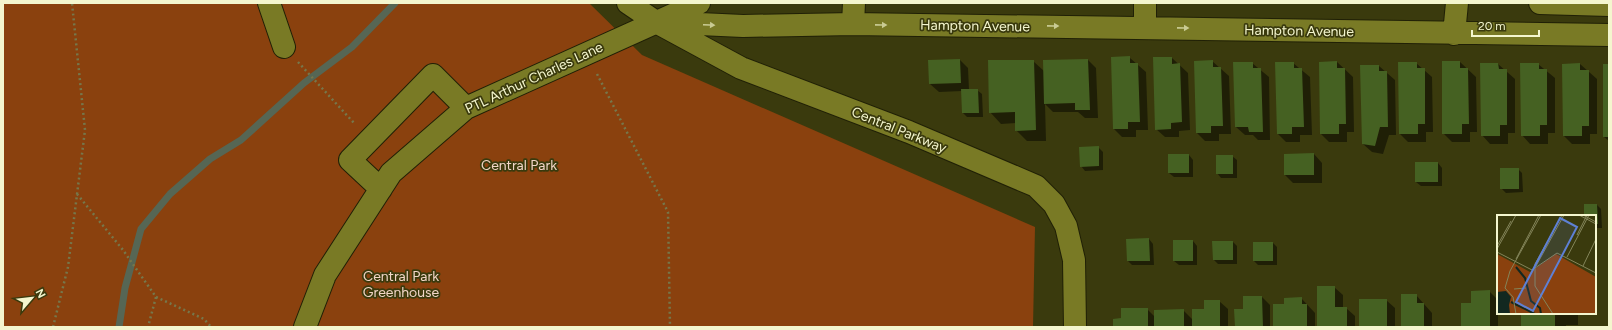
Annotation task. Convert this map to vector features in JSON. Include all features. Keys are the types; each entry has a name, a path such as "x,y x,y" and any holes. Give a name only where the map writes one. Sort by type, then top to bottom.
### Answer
{"street":[{"path":"269,3 284,47"},
{"name":"Central Parkway","path":"628,3 656,22 740,68 909,132 1036,186 1054,204 1066,226 1074,260 1074,327"},
{"path":"656,22 699,3"},
{"path":"1145,3 1145,27"},
{"path":"1454,34 1457,3"},
{"path":"1540,3 1609,4"},
{"name":"Hampton Avenue","path":"656,22 743,26 854,14 1145,27 1454,34 1609,35"},
{"name":"PTL Arthur Charles Lane","path":"305,327 325,275 391,173 466,108 656,22"},
{"path":"381,189 350,160 434,75 466,108"}],"path":[{"path":"53,327 68,267 85,130 72,3"},
{"path":"302,67 370,140"},
{"path":"595,70 668,212 670,327"},
{"path":"77,194 123,250 156,297 204,319 211,327"},
{"path":"148,327 156,297"}],"green space":[{"name":"Central Park","path":"3,3 589,3 642,55 1035,227 1033,327 3,327"}],"building":[{"path":"1130,56 1130,63 1138,63 1140,122 1128,122 1128,129 1113,129 1111,57"},
{"path":"1153,57 1172,57 1172,64 1180,63 1182,122 1171,123 1171,129 1155,130"},
{"path":"960,59 961,83 929,84 928,60"},
{"path":"1088,59 1090,110 1075,110 1075,103 1044,104 1043,60"},
{"path":"988,60 1034,60 1036,130 1015,131 1015,112 989,113"},
{"path":"1213,60 1213,67 1221,67 1223,126 1211,126 1211,133 1196,133 1194,61"},
{"path":"1337,61 1337,68 1345,68 1346,124 1339,124 1339,134 1320,134 1319,62"},
{"path":"1442,61 1460,61 1460,68 1468,68 1469,124 1462,124 1462,134 1442,134"},
{"path":"1233,62 1253,62 1253,68 1261,68 1263,132 1249,132 1248,127 1235,127"},
{"path":"1275,62 1294,62 1294,68 1302,68 1304,127 1292,127 1292,134 1277,134"},
{"path":"1398,62 1417,62 1417,68 1425,68 1425,124 1418,124 1418,134 1399,134"},
{"path":"1480,63 1498,63 1499,69 1507,69 1507,125 1500,125 1500,136 1481,136"},
{"path":"1520,63 1539,63 1539,69 1547,69 1547,125 1540,125 1540,136 1521,136"},
{"path":"1580,63 1580,70 1589,70 1589,126 1582,126 1582,136 1563,136 1562,64"},
{"path":"1603,64 1609,64 1609,137 1603,137"},
{"path":"1360,65 1379,65 1379,71 1387,71 1388,127 1380,127 1375,146 1362,144"},
{"path":"961,89 978,89 979,113 962,113"},
{"path":"1099,146 1099,166 1080,167 1079,147"},
{"path":"1314,153 1314,175 1284,175 1284,154"},
{"path":"1168,154 1189,154 1189,173 1168,173"},
{"path":"1216,155 1233,155 1233,174 1216,174"},
{"path":"1415,162 1438,162 1438,182 1415,182"},
{"path":"1500,168 1519,168 1519,189 1500,189"},
{"path":"1584,204 1597,204 1598,224 1596,224 1596,215 1584,215"},
{"path":"1149,238 1150,261 1127,261 1126,239"},
{"path":"1173,240 1193,240 1193,261 1173,261"},
{"path":"1212,241 1233,241 1233,260 1213,260"},
{"path":"1253,242 1273,242 1273,261 1253,261"},
{"path":"1317,286 1335,286 1335,307 1347,307 1347,327 1317,327"},
{"path":"1490,290 1490,327 1461,327 1461,303 1471,303 1471,291"},
{"path":"1401,294 1417,294 1417,303 1424,303 1424,327 1401,327"},
{"path":"1243,296 1262,296 1263,327 1235,327 1234,309 1243,309"},
{"path":"1302,297 1302,304 1307,304 1307,327 1273,327 1273,304 1284,304 1284,298"},
{"path":"1359,299 1387,299 1387,327 1359,327"},
{"path":"1204,300 1220,300 1220,327 1192,327 1192,309 1204,309"},
{"path":"1121,308 1148,308 1148,327 1113,327 1113,319 1121,318"},
{"path":"1184,309 1184,327 1154,327 1154,310"},
{"path":"1521,314 1555,314 1555,327 1521,327"}],"waterway":[{"path":"119,327 125,288 141,229 170,194 210,159 241,140 304,83 352,47 395,3"}],"park label":[{"name":"Central Park Greenhouse","path":"401,284"}]}
